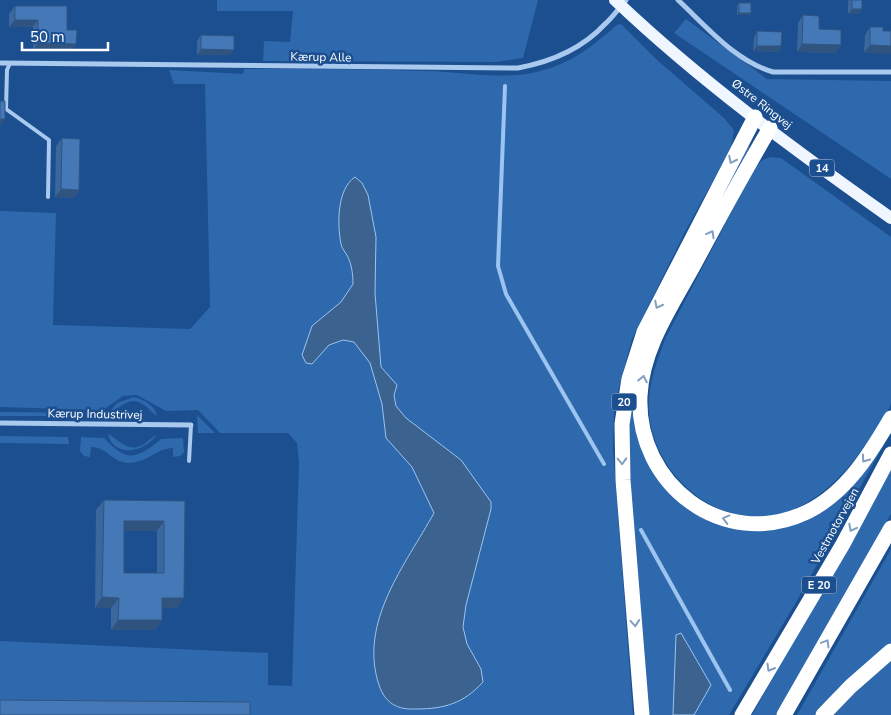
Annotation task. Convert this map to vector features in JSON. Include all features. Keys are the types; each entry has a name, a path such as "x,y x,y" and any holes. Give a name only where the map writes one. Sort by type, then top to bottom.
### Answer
{"highway":[{"name":"20","path":"642,715 623,480 622,424 625,395 633,362 644,332 755,117"},
{"name":"20","path":"770,128 663,320 646,363 640,395 641,419 646,444 663,476 691,504 711,514 746,523 778,522 808,512 842,486 865,459 891,418"},
{"name":"Vestmotorvejen","path":"742,715 843,544 891,454"},
{"name":"E 20","path":"784,715 891,528"},
{"path":"823,715 851,686 891,651"}],"main road":[{"name":"Østre Ringvej","path":"620,2 755,117 891,218"}],"street":[{"name":"Østre Ringvej","path":"678,0 738,55 755,67 773,72 891,72"},
{"name":"Kærup Alle","path":"0,63 518,68 538,64 574,48 605,25 620,2"},
{"name":"Kærup Industrivej","path":"0,424 190,425"}],"lane":[{"path":"10,63 7,70 6,109 49,140 48,197"},
{"path":"189,461 190,425"}],"shaded area":[{"path":"217,0 538,0 523,58 496,62 263,61 264,41 290,42 293,11 217,11"},
{"path":"686,19 767,79 891,81 891,179 674,33"},
{"path":"621,24 656,59 724,118 734,130 731,148 687,228 632,339 614,406 613,448 633,715 243,715 0,710 0,641 268,653 268,685 292,686 299,462 297,443 288,433 220,433 198,410 166,411 137,395 123,396 103,410 0,407 0,211 56,213 53,325 190,329 210,307 205,84 174,84 169,70 243,74 244,69 358,69 503,76 518,75 557,66 593,45 617,25"},
{"path":"745,145 750,147 656,328 644,360 635,393 635,415 643,448 659,477 681,500 707,517 737,527 768,529 800,522 831,506 840,499 857,481 890,428 891,432 795,604 729,715 646,715 627,464 626,429 630,399 640,355 667,295"},
{"path":"770,157 781,158 891,237 891,403 869,441 846,470 830,486 801,506 790,511 765,517 741,515 718,508 697,496 678,479 664,459 654,437 649,403 653,374 666,337 753,171 761,161"},
{"path":"355,177 362,183 368,195 376,237 375,293 381,367 397,385 394,395 396,406 406,418 461,460 491,502 491,509 466,605 463,627 467,644 481,669 483,682 461,700 436,708 409,709 398,707 388,701 379,685 374,662 375,639 380,616 388,594 434,513 412,467 386,438 382,404 370,363 354,342 343,340 329,345 312,364 306,363 302,355 312,326 341,302 353,284 348,257 341,244 339,217 345,190"},
{"path":"134,397 145,401 154,409 157,416 144,405 134,401 107,415 117,403"},
{"path":"0,412 102,413 102,416 0,416"},
{"path":"197,415 215,433 198,433"},
{"path":"108,434 125,445 134,448 144,444 157,434 146,445 138,449 123,450 111,442"},
{"path":"0,436 68,437 69,444 0,443"},
{"path":"81,437 104,438 119,452 126,455 145,451 161,439 183,438 184,452 180,456 173,457 173,448 162,450 141,461 129,463 118,460 102,450 91,447 90,457 84,456 80,451"},
{"path":"891,470 891,514 776,715 752,715"},
{"path":"891,549 891,643 849,680 816,715 797,715"},
{"path":"681,633 711,685 694,715 673,715 676,635"},
{"path":"891,661 891,715 834,715 860,688"}],"building":[{"path":"852,0 862,0 862,9 852,9"},
{"path":"739,3 751,3 751,13 739,13"},
{"path":"15,6 67,6 67,30 77,30 76,44 38,43 38,20 15,20"},
{"path":"803,15 819,16 819,29 841,30 841,45 802,44"},
{"path":"870,27 883,27 883,31 891,31 891,46 870,45"},
{"path":"757,31 782,32 781,46 757,46"},
{"path":"201,35 234,36 234,50 201,49"},
{"path":"0,101 5,101 5,119 0,119"},
{"path":"62,138 80,139 79,190 61,189"},
{"path":"104,500 185,501 184,598 162,598 162,620 118,620 119,598 102,597","holes":["124,521 164,521 164,573 124,573"]},
{"path":"0,700 250,702 250,715 0,715"}],"waterway":[{"path":"505,86 498,266 506,294 604,464"},
{"path":"641,530 730,690"}]}
